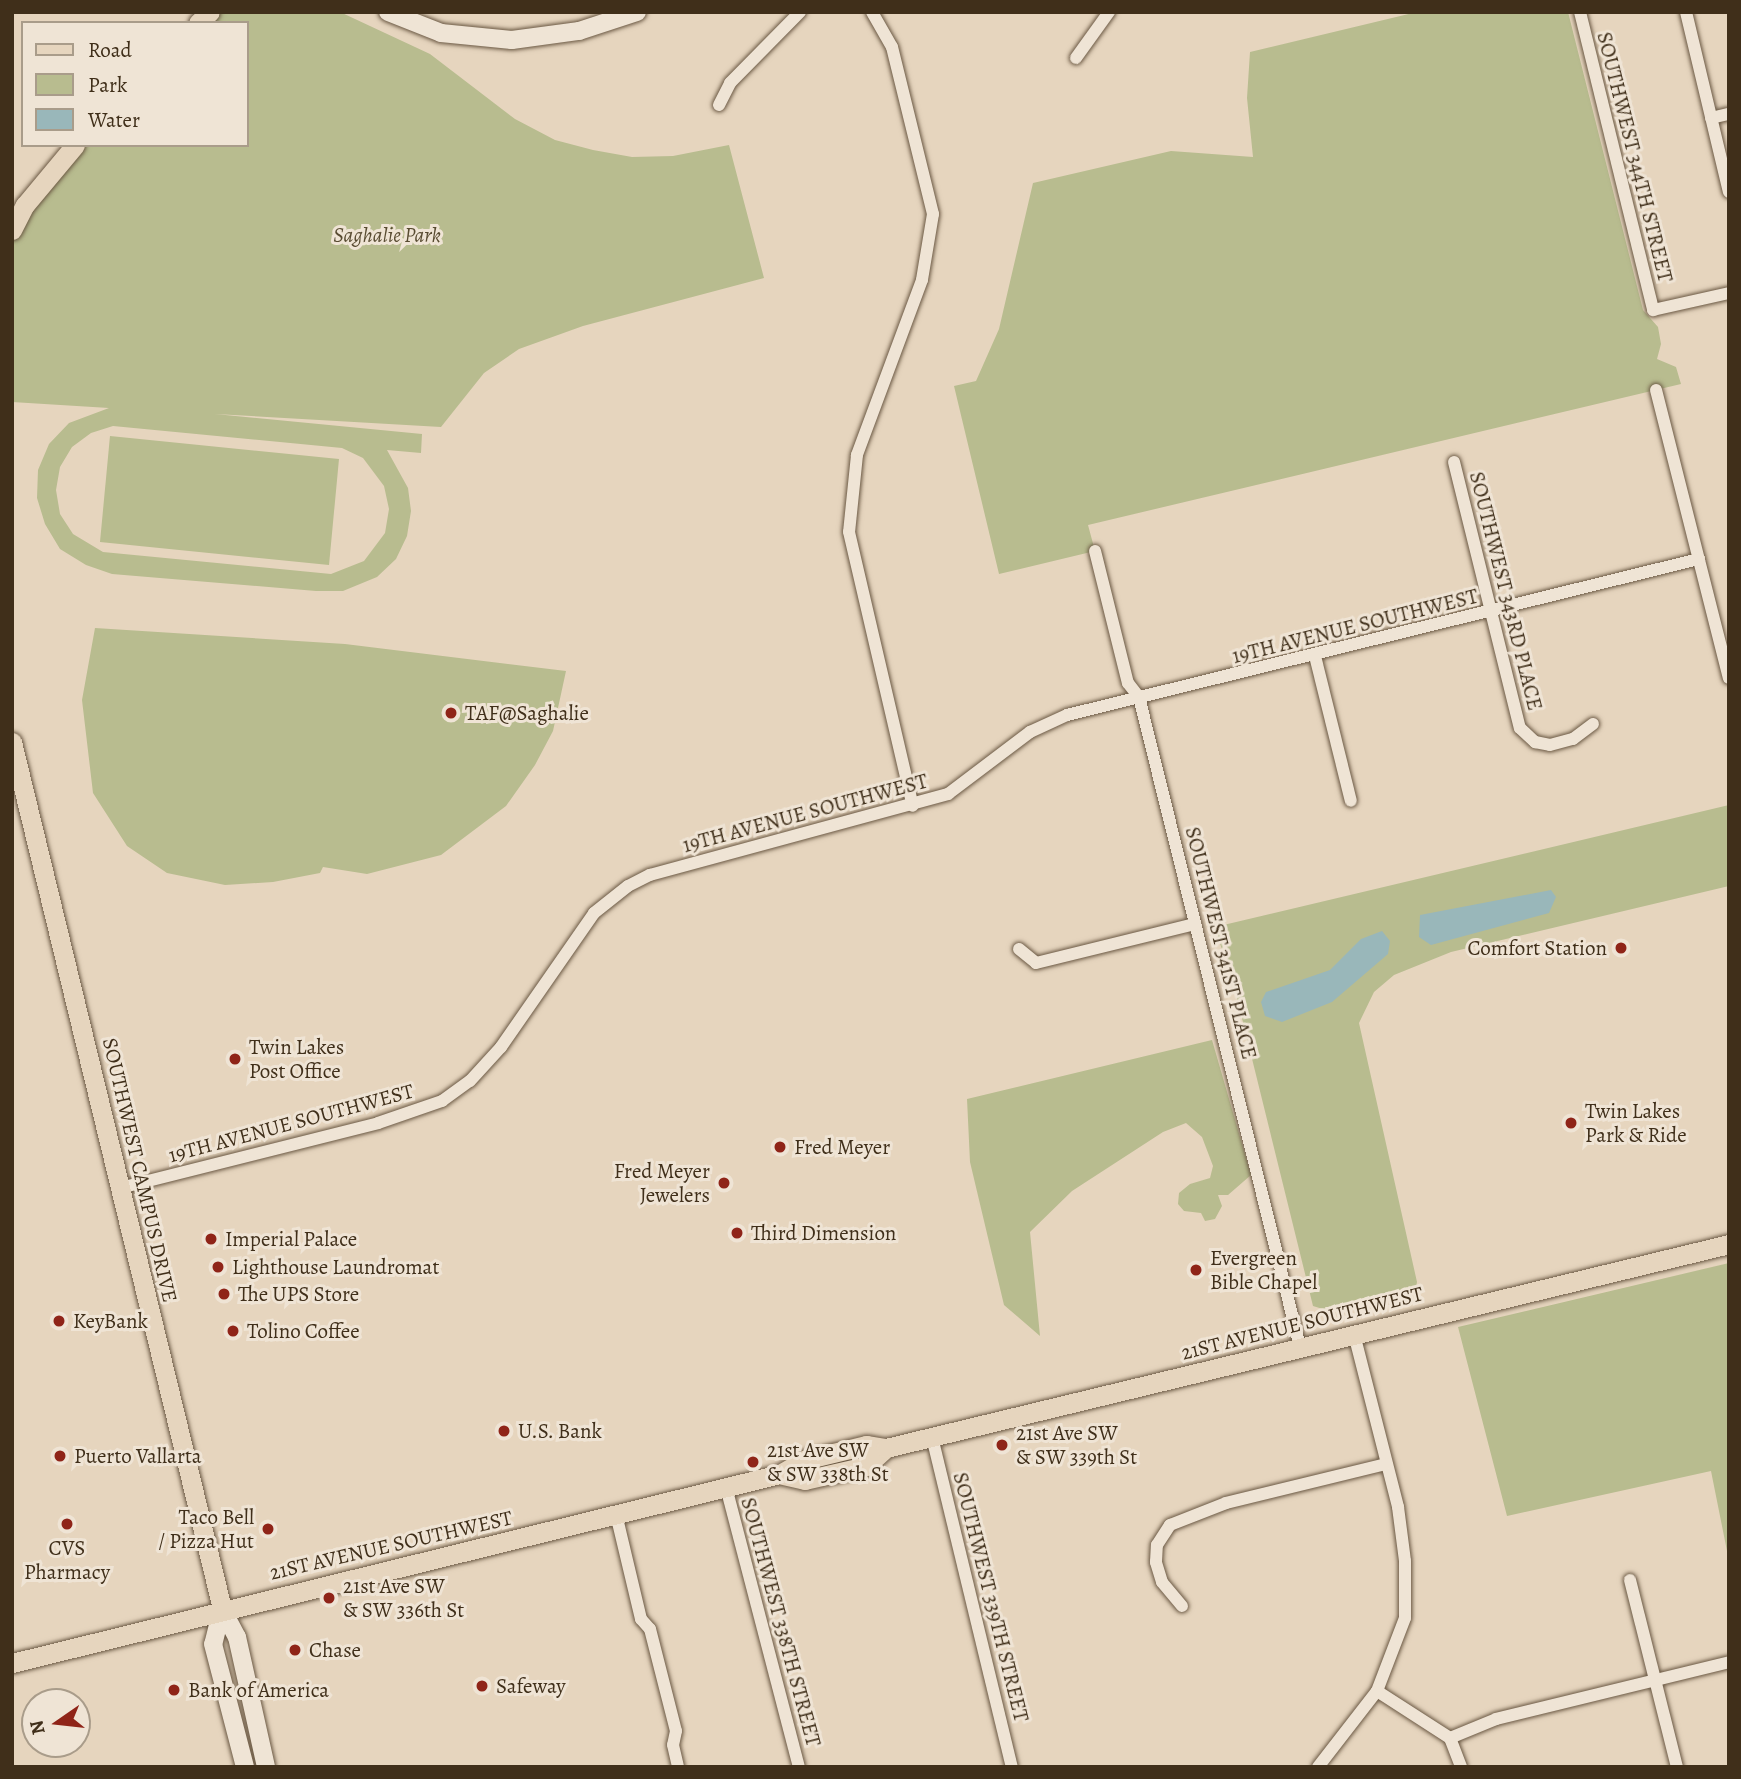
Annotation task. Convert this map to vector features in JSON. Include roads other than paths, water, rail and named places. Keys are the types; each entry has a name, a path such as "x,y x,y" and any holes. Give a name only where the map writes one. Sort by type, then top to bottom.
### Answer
{"main road":[{"path":"388,12 441,33 512,40 579,31 637,12"},
{"path":"12,230 25,205 73,147"},
{"name":"SOUTHWEST CAMPUS DRIVE","path":"12,742 18,788 120,1188 222,1609"},
{"name":"21ST AVENUE SOUTHWEST","path":"12,1663 222,1609 780,1474 804,1460 866,1445 886,1448 1729,1244"},
{"path":"222,1609 213,1644 245,1767"},
{"path":"222,1609 237,1637 266,1767"}],"street":[{"path":"719,105 730,83 800,12"},
{"path":"872,12 892,47 933,214 922,280 861,442 848,508 851,551 913,806"},
{"path":"1076,58 1109,12"},
{"name":"SOUTHWEST 344TH STREET","path":"1580,12 1653,310 1729,293"},
{"path":"1686,12 1729,191"},
{"path":"1710,118 1729,114"},
{"path":"1656,390 1729,678"},
{"name":"SOUTHWEST 343RD PLACE","path":"1454,462 1490,612 1524,734 1549,745 1573,739 1593,724"},
{"name":"SOUTHWEST 341ST PLACE","path":"1095,551 1128,683 1139,696 1300,1347"},
{"name":"19TH AVENUE SOUTHWEST","path":"120,1188 378,1123 442,1101 484,1068 575,936 594,913 628,886 699,861 913,806 962,787 1042,725 1139,696 1315,656 1699,559"},
{"path":"1315,656 1351,801"},
{"path":"1019,949 1036,963 1195,924"},
{"path":"1318,1767 1377,1691 1395,1654 1407,1589 1398,1507 1354,1334"},
{"name":"SOUTHWEST 339TH STREET","path":"932,1437 1012,1767"},
{"path":"1182,1606 1162,1582 1156,1562 1157,1545 1170,1525 1226,1503 1386,1464"},
{"name":"SOUTHWEST 338TH STREET","path":"726,1487 799,1767"},
{"path":"615,1514 640,1619 650,1629 676,1731 673,1745 678,1767"},
{"path":"1630,1580 1677,1767"},
{"path":"1450,1738 1496,1719 1729,1662"},
{"path":"1377,1691 1450,1738 1461,1767"}],"water":[{"path":"1551,890 1556,897 1549,913 1431,945 1419,937 1420,915"},
{"path":"1382,931 1390,941 1388,954 1332,1002 1282,1022 1265,1016 1261,1002 1266,992 1330,970 1361,939"}],"place":[{"name":"TAF@Saghalie","path":"451,713"},
{"name":"Comfort Station","path":"1621,948"},
{"name":"Twin Lakes Post Office","path":"235,1059"},
{"name":"Twin Lakes Park & Ride","path":"1571,1123"},
{"name":"Fred Meyer","path":"780,1147"},
{"name":"Fred Meyer Jewelers","path":"724,1183"},
{"name":"Third Dimension","path":"737,1233"},
{"name":"Imperial Palace","path":"211,1239"},
{"name":"Lighthouse Laundromat","path":"218,1267"},
{"name":"Evergreen Bible Chapel","path":"1196,1270"},
{"name":"The UPS Store","path":"224,1294"},
{"name":"KeyBank","path":"59,1321"},
{"name":"Tolino Coffee","path":"233,1331"},
{"name":"U.S. Bank","path":"504,1431"},
{"name":"21st Ave SW & SW 339th St","path":"1002,1445"},
{"name":"Puerto Vallarta","path":"60,1456"},
{"name":"21st Ave SW & SW 338th St","path":"753,1462"},
{"name":"CVS Pharmacy","path":"67,1524"},
{"name":"Taco Bell / Pizza Hut","path":"268,1529"},
{"name":"21st Ave SW & SW 336th St","path":"329,1598"},
{"name":"Chase","path":"295,1650"},
{"name":"Safeway","path":"482,1686"},
{"name":"Bank of America","path":"174,1690"}],"park label":[{"name":"Saghalie Park","path":"387,235"}]}
